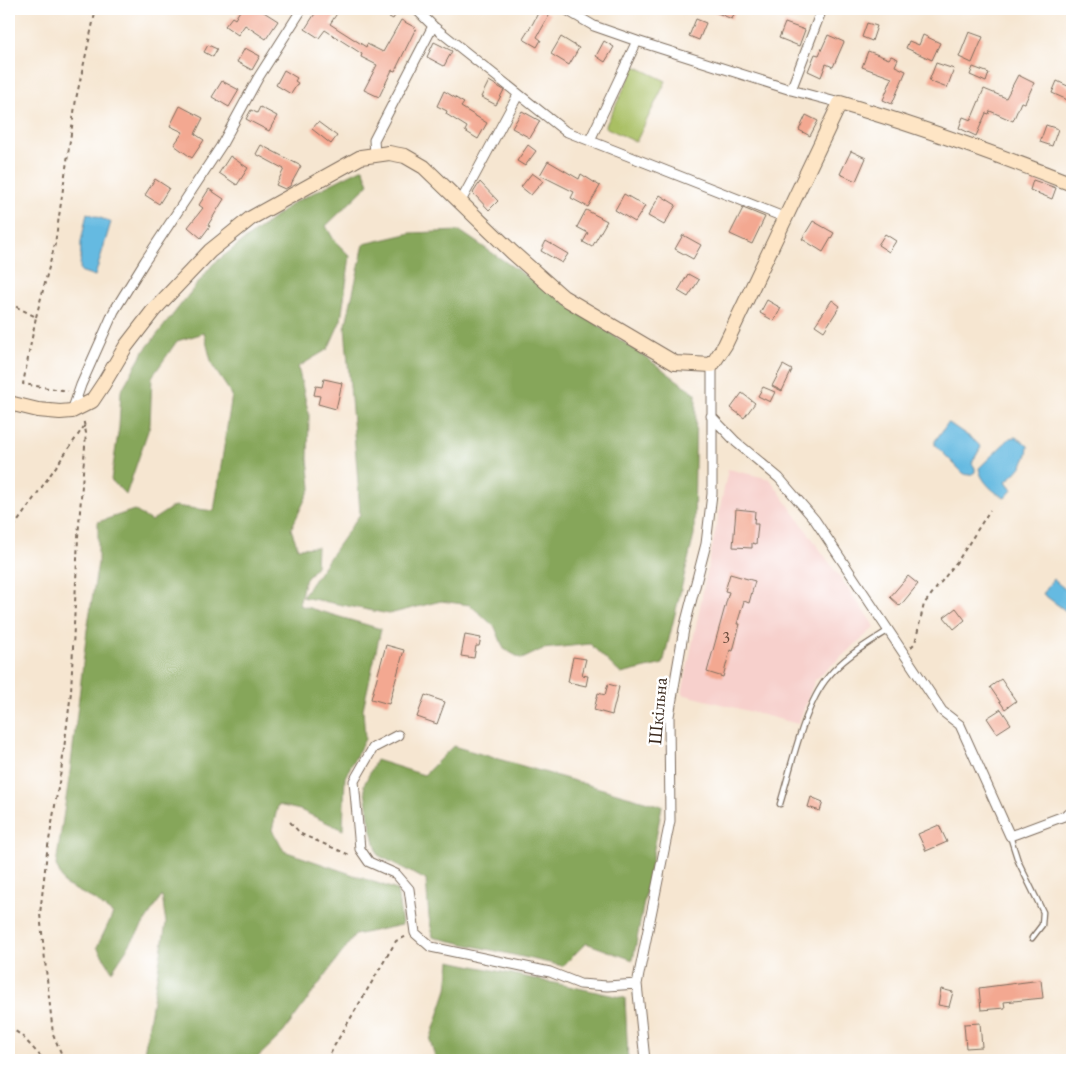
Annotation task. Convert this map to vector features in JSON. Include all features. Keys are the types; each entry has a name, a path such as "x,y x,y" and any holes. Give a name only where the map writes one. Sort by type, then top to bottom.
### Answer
{"street":[{"path":"77,409 78,392 114,311 144,261 221,146 258,78 302,9"},
{"path":"416,9 432,26 565,131 786,218"},
{"path":"565,9 594,26 637,41 792,90 888,117 1030,167 1072,184"},
{"path":"792,90 822,9"},
{"path":"375,155 374,140 432,26"},
{"path":"590,140 637,41"},
{"path":"461,201 518,95"},
{"path":"9,403 38,410 60,412 77,409 92,400 126,346 153,311 210,251 251,218 360,157 389,153 405,156 424,167 512,252 563,297 675,363 712,365 725,346 840,103"},
{"name":"Шкільна","path":"644,1060 637,984 670,820 669,716 684,629 706,544 712,494 712,365"},
{"path":"711,416 736,442 779,478 809,513 852,574 942,711 960,725 1010,836 1072,813"},
{"path":"398,736 373,748 354,781 360,850 369,862 396,874 409,889 414,933 431,947 550,972 580,984 607,986 637,984"}],"lane":[{"path":"780,804 809,710 827,678 849,656 889,630"},
{"path":"1010,836 1018,861 1042,912 1042,925 1032,938"}],"path":[{"path":"78,392 23,384 36,317 54,244 76,99 96,9"},
{"path":"9,303 36,317"},
{"path":"64,1060 53,1034 40,914 47,852 62,765 71,692 78,537 86,433 77,409"},
{"path":"9,534 84,425"},
{"path":"904,653 914,643 924,604 959,559 990,510"},
{"path":"290,822 301,834 369,862"},
{"path":"326,1060 396,941 414,933"},
{"path":"9,1027 21,1035 44,1060"}],"shaded area":[{"path":"728,469 770,479 875,627 815,680 798,724 682,694"}],"green space":[{"path":"635,66 666,81 636,142 605,127"},
{"path":"363,168 369,184 326,226 334,240 350,256 341,320 328,349 298,367 309,415 308,459 311,487 291,529 298,548 317,547 316,566 304,582 299,605 381,629 363,709 365,739 345,777 343,830 300,810 278,805 272,830 284,851 397,890 402,925 355,935 283,1033 255,1060 143,1059 166,923 162,896 112,971 97,947 113,914 93,899 64,884 56,865 70,772 87,630 98,563 98,522 134,510 151,521 174,506 214,511 232,395 212,365 204,333 177,341 152,377 150,425 126,495 111,480 119,427 121,391 144,351 213,264 293,203"},
{"path":"460,231 647,358 696,394 694,535 663,664 621,674 590,644 543,649 522,659 504,649 495,627 470,605 441,601 389,614 302,597 360,514 345,328 364,244 411,233"},
{"path":"453,746 662,806 633,960 586,943 563,966 433,937 429,917 426,880 378,855 369,818 364,785 376,760 424,775"},
{"path":"450,961 625,998 628,1060 436,1060 430,1040 447,989"}],"water":[{"path":"87,213 111,222 95,276 80,271 81,242"},
{"path":"949,423 981,447 972,463 975,472 972,474 963,473 935,445 935,441"},
{"path":"1015,437 1028,446 1028,451 1021,466 1006,481 1012,490 1005,498 988,486 979,468 1010,438"},
{"path":"1053,579 1072,595 1072,612 1070,614 1043,594"}],"building":[{"path":"241,9 259,9 278,21 266,39 245,25 238,35 225,26 232,17 235,19"},
{"path":"318,9 340,9 330,24 366,47 367,44 383,52 401,20 416,28 395,71 392,70 379,97 364,90 377,65 361,57 362,54 325,30 319,38 305,29"},
{"path":"374,9 399,9 393,19"},
{"path":"540,9 550,14 537,37 541,40 537,47 523,39"},
{"path":"708,9 736,9 732,19"},
{"path":"696,19 706,23 699,40 689,36"},
{"path":"785,23 805,30 799,46 779,38"},
{"path":"867,23 877,26 872,41 862,37"},
{"path":"969,32 983,37 972,63 959,57"},
{"path":"828,35 844,42 833,67 826,64 821,77 808,71 815,54 819,55"},
{"path":"923,35 940,43 932,60 906,48 909,41 919,45"},
{"path":"561,37 579,48 569,65 551,54"},
{"path":"604,41 614,47 605,62 596,56"},
{"path":"434,42 452,51 444,66 427,57"},
{"path":"208,45 217,49 213,57 204,52"},
{"path":"245,48 260,56 252,70 237,62"},
{"path":"868,51 889,59 891,56 898,59 895,66 906,71 892,104 883,100 892,78 862,67"},
{"path":"936,63 954,69 947,88 929,81"},
{"path":"973,67 989,73 986,82 970,75"},
{"path":"284,70 297,78 295,81 298,83 291,94 276,85"},
{"path":"1018,75 1034,83 1025,103 1021,102 1013,121 990,111 989,114 986,113 976,136 959,128 963,117 971,120 984,89 1006,98"},
{"path":"222,81 239,90 229,107 212,97"},
{"path":"489,81 504,90 496,105 481,97"},
{"path":"1057,81 1072,88 1072,102 1052,93"},
{"path":"444,91 464,103 461,107 487,123 478,139 465,131 467,127 446,114 447,111 437,106"},
{"path":"180,106 203,118 195,134 204,140 192,158 174,145 183,132 170,126"},
{"path":"260,107 277,116 269,131 246,119 251,110 257,113"},
{"path":"522,111 540,121 530,138 512,128"},
{"path":"806,115 818,121 810,136 799,130"},
{"path":"318,122 337,136 331,144 312,129"},
{"path":"1046,125 1058,129 1052,146 1040,142"},
{"path":"261,145 301,166 290,186 285,189 276,185 284,169 256,154"},
{"path":"528,145 536,151 525,166 517,161"},
{"path":"851,151 866,158 856,181 840,174"},
{"path":"230,156 248,168 237,185 219,173"},
{"path":"548,161 579,179 581,174 600,186 588,207 571,198 574,192 540,175"},
{"path":"532,173 543,181 531,195 521,187"},
{"path":"155,179 169,188 159,204 145,195"},
{"path":"1033,180 1056,188 1052,199 1030,190"},
{"path":"480,182 498,201 489,210 473,193"},
{"path":"209,189 224,199 208,225 210,226 201,238 188,227 203,208 199,205"},
{"path":"624,194 645,206 635,222 615,210"},
{"path":"660,195 676,205 664,225 648,216"},
{"path":"743,208 765,217 752,244 730,234"},
{"path":"586,210 607,221 592,247 583,242 588,233 577,227"},
{"path":"813,221 834,233 823,252 802,239"},
{"path":"885,234 896,241 889,252 878,245"},
{"path":"683,235 701,245 693,259 675,249"},
{"path":"546,241 568,254 562,263 541,251"},
{"path":"688,274 699,280 688,297 678,291"},
{"path":"767,300 781,308 774,321 760,313"},
{"path":"832,300 840,306 824,331 815,325"},
{"path":"783,365 792,370 782,391 772,386"},
{"path":"324,379 342,383 336,409 318,404 320,396 314,395 316,386 322,387"},
{"path":"763,387 775,392 770,402 758,396"},
{"path":"742,393 755,403 744,418 731,408"},
{"path":"736,509 755,511 754,524 758,524 756,544 752,543 752,548 733,547"},
{"path":"730,574 755,581 749,603 744,601 737,624 740,624 733,651 730,650 723,677 707,672 729,592 725,591"},
{"path":"908,576 918,584 900,606 890,597"},
{"path":"956,608 965,620 954,629 944,617"},
{"path":"465,635 481,638 479,646 476,646 474,658 461,656"},
{"path":"386,645 404,650 389,704 371,699"},
{"path":"573,657 586,659 582,675 588,676 586,686 568,682"},
{"path":"1001,679 1016,701 1005,709 990,687"},
{"path":"608,684 619,687 612,715 594,710 598,693 605,695"},
{"path":"425,695 445,702 437,724 417,717"},
{"path":"1001,709 1011,724 997,733 987,718"},
{"path":"811,797 823,802 820,811 808,807"},
{"path":"939,825 947,842 926,851 918,834"},
{"path":"1041,980 1043,998 1004,1002 1005,1008 981,1010 979,988"},
{"path":"941,989 953,992 949,1007 938,1005"},
{"path":"980,1023 982,1047 966,1048 964,1024"}]}
